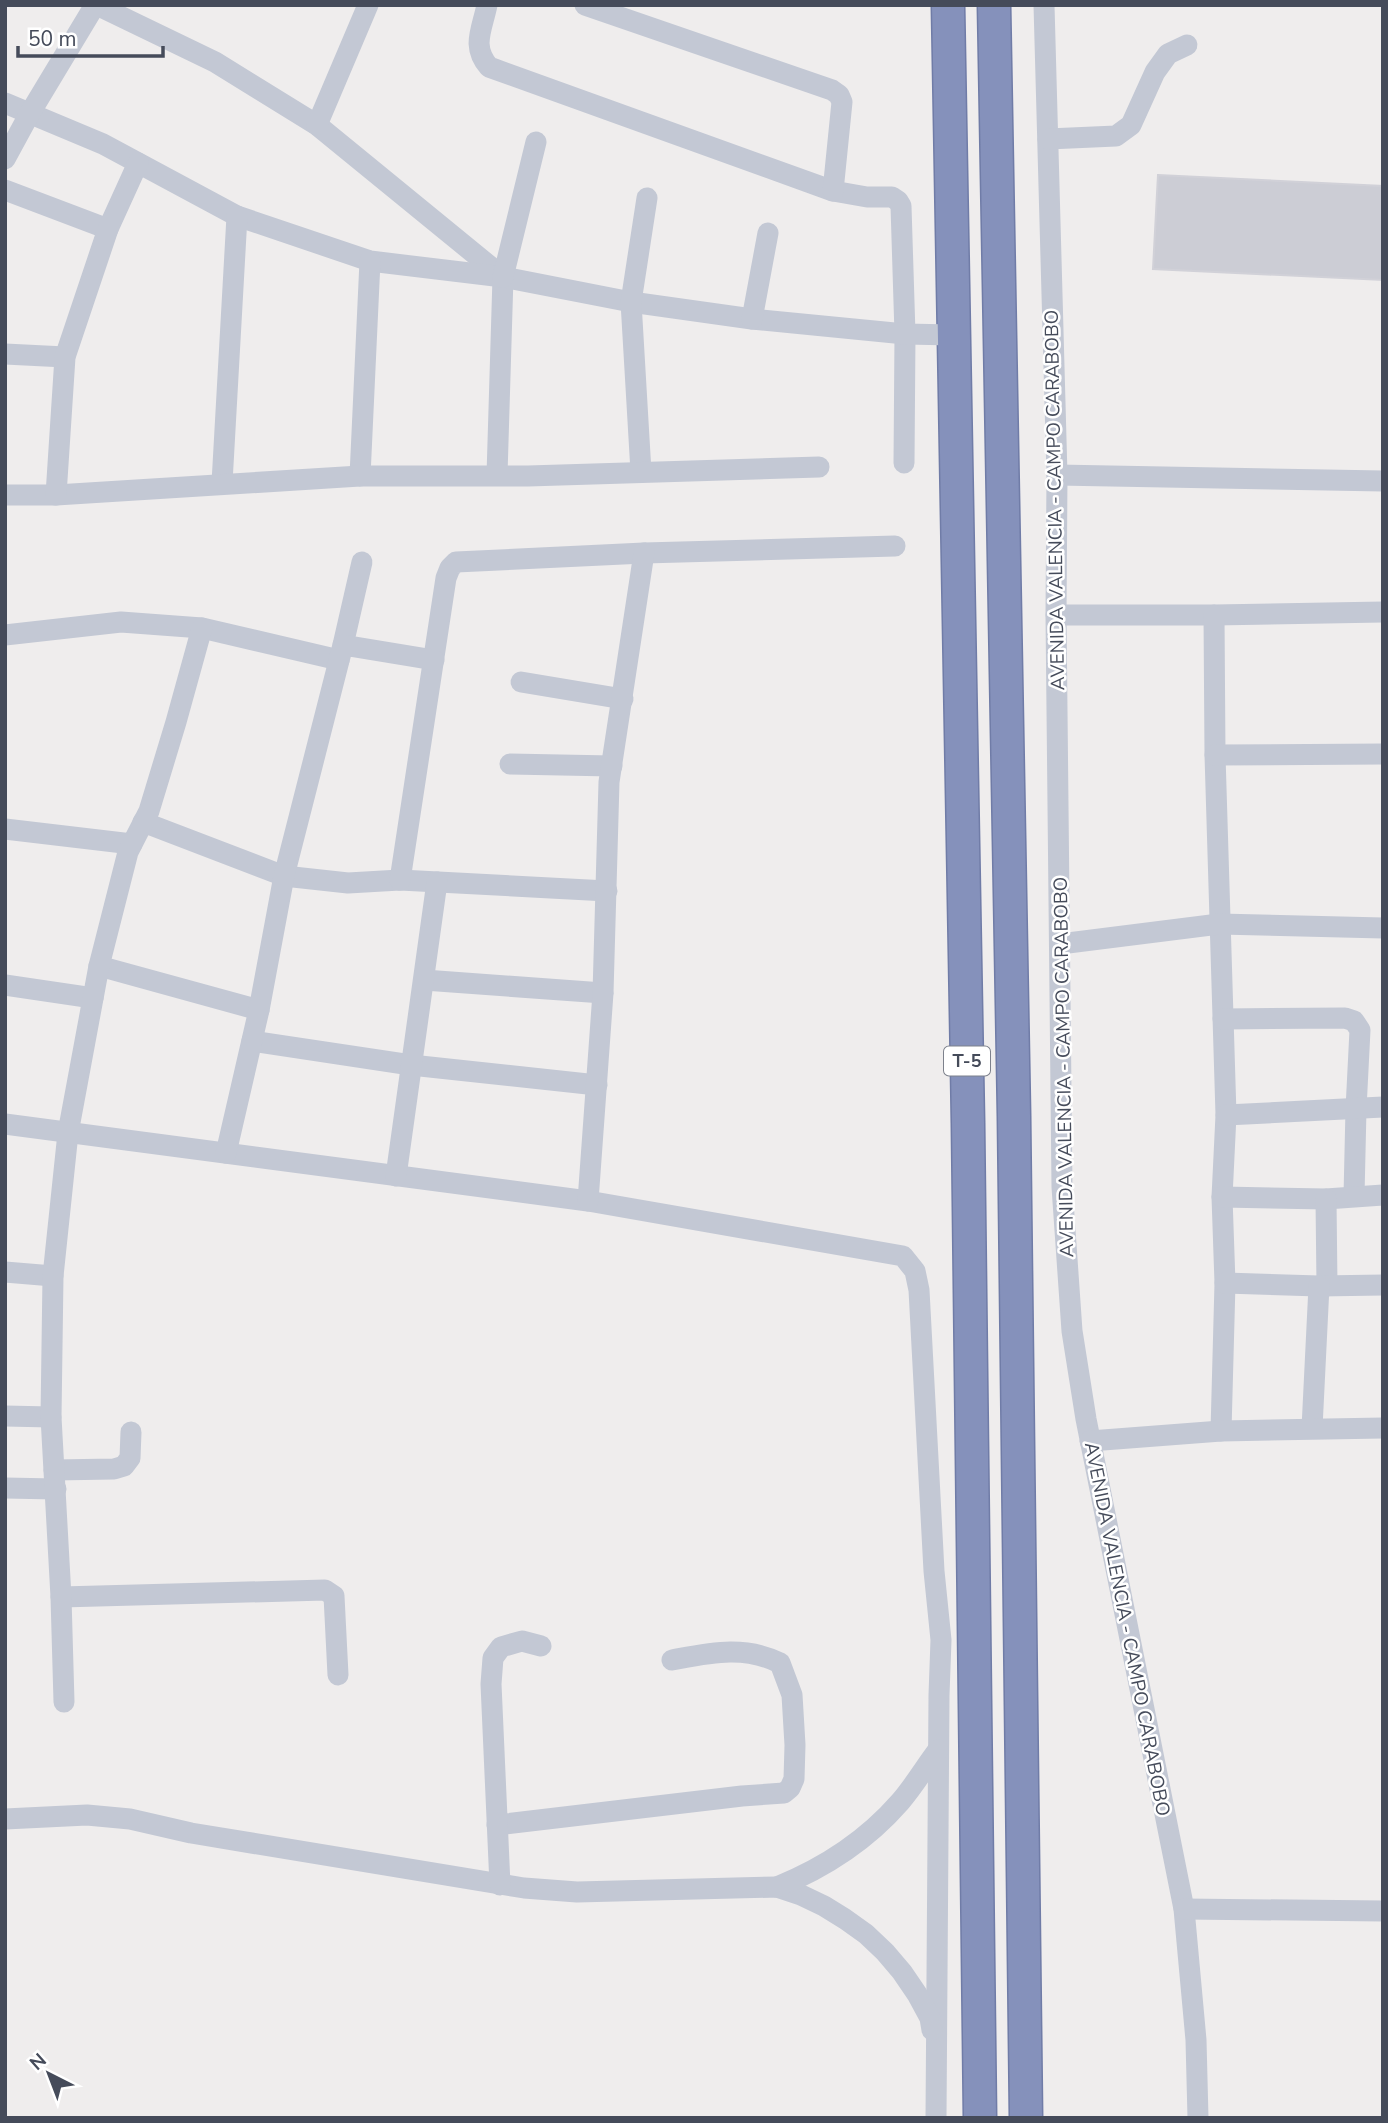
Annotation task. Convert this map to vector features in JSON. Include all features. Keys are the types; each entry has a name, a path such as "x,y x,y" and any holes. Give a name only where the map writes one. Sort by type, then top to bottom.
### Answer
{"highway":[{"name":"T-5","path":"948,5 968,1109 980,2118"},
{"name":"T-5","path":"995,5 1014,1102 1026,2118"}],"street":[{"path":"5,159 96,5 215,62 317,125 503,277"},
{"path":"317,125 368,5"},
{"path":"487,5 478,48 489,67 833,191 867,198 892,197 898,201 901,206 905,334 904,463"},
{"path":"585,5 832,90 839,95 842,102 833,191"},
{"name":"AVENIDA VALENCIA - CAMPO CARABOBO","path":"1044,5 1057,475 1062,1187 1072,1331 1090,1441 1184,1909 1196,2040 1198,2118"},
{"path":"1048,139 1116,136 1131,125 1154,72 1168,54 1187,45"},
{"path":"5,103 103,144 237,216 370,261 503,277 631,302 752,319 905,334 954,335"},
{"path":"497,475 503,277 536,142"},
{"path":"56,495 65,357 108,229 138,163"},
{"path":"5,190 108,229"},
{"path":"641,472 631,302 647,198"},
{"path":"222,484 237,216"},
{"path":"752,319 768,233"},
{"path":"360,476 370,261"},
{"path":"5,354 65,357"},
{"path":"5,495 56,495 360,476 818,467"},
{"path":"1057,475 1383,481"},
{"path":"400,880 446,578 456,562 644,553 895,546"},
{"path":"588,1201 603,993 609,782 644,553"},
{"path":"226,1153 252,1041 284,876 362,562"},
{"path":"1056,615 1383,612"},
{"path":"1214,615 1219,924 1226,1115 1222,1197 1224,1283 1221,1431"},
{"path":"5,635 121,622 202,628 341,652 434,660"},
{"path":"64,1702 51,1417 53,1276 68,1133 99,966 128,852 149,811 202,628"},
{"path":"521,682 622,699"},
{"path":"1215,755 1383,754"},
{"path":"510,764 612,766"},
{"path":"143,822 284,876 348,883 400,880 607,891"},
{"path":"5,829 132,844"},
{"path":"396,1176 437,882"},
{"path":"1060,944 1219,924 1383,928"},
{"path":"99,966 258,1010"},
{"path":"424,980 603,993"},
{"path":"5,985 93,998"},
{"path":"1223,1019 1345,1018 1354,1021 1360,1030 1354,1196"},
{"path":"252,1041 411,1065 597,1085"},
{"path":"1226,1115 1383,1107"},
{"path":"5,1125 588,1201 903,1256 915,1271 919,1290 934,1571 942,1640 938,1750 936,2118"},
{"path":"1222,1197 1326,1199 1383,1195"},
{"path":"1312,1428 1323,1286 1326,1199"},
{"path":"5,1272 53,1276"},
{"path":"1224,1283 1383,1285"},
{"path":"5,1416 51,1417"},
{"path":"1090,1441 1221,1431 1383,1428"},
{"path":"5,1488 124,1466 130,1458 131,1432"},
{"path":"934,1571 973,1576"},
{"path":"61,1597 325,1590 334,1596 338,1675"},
{"path":"500,1885 491,1684 493,1658 501,1647 522,1640 541,1646"},
{"path":"497,1825 784,1793 790,1788 794,1779 795,1745 792,1695 780,1662 764,1654 722,1651 672,1660"},
{"path":"5,1819 87,1815 130,1819 191,1833 500,1885 577,1892 776,1887 823,1866 865,1837 900,1802 938,1750"},
{"path":"776,1887 824,1906 866,1934 885,1952 902,1972 930,2018 937,2053"},
{"path":"1184,1909 1383,1911"}],"building":[{"path":"1158,175 1383,186 1383,280 1153,269"}]}
